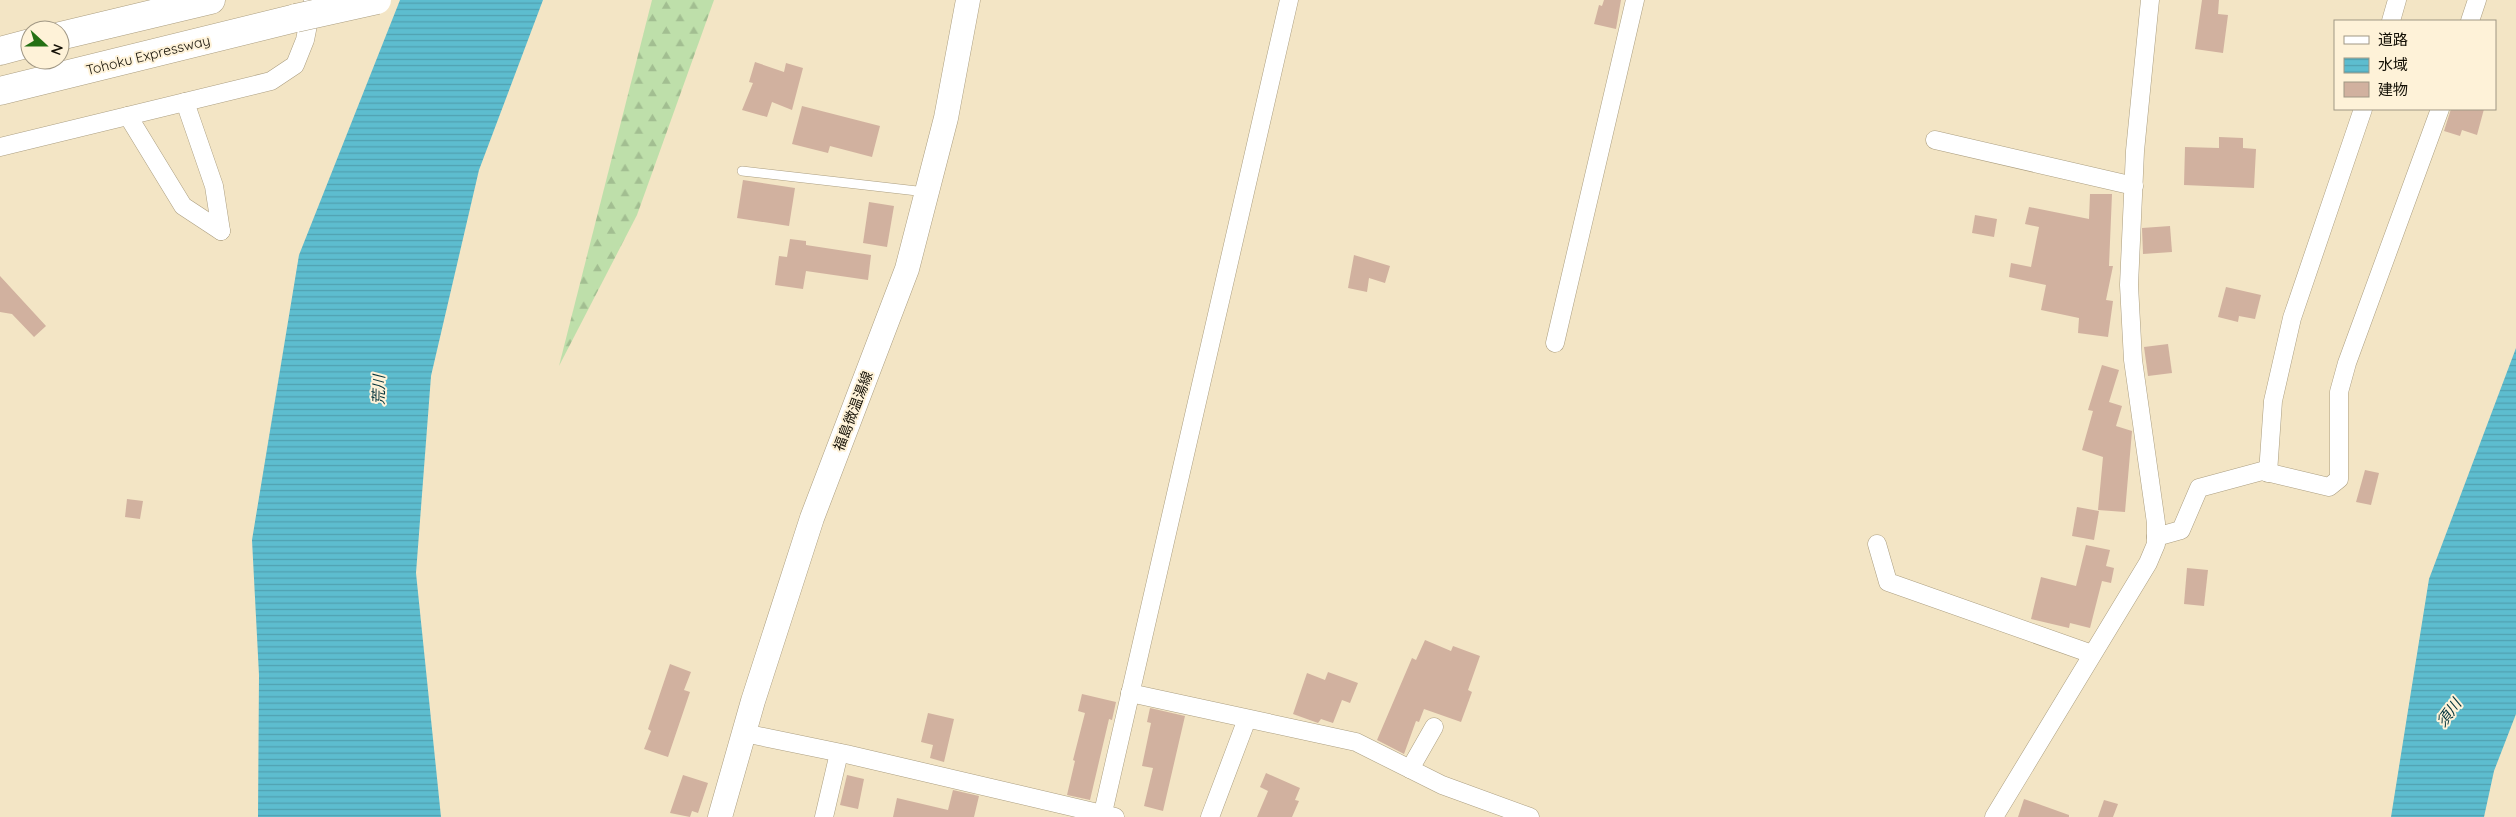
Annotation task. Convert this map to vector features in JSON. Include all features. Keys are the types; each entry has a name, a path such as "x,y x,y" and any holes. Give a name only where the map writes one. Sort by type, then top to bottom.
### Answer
{"highway":[{"path":"70,34 211,0"},
{"name":"Tohoku Expressway","path":"0,92 305,9 376,0"},
{"path":"0,51 20,46"}],"main road":[{"name":"福島微温湯線","path":"720,817 744,733 812,518 908,269 946,118 968,0"}],"street":[{"path":"744,733 839,753 1106,816 1130,693 1289,0"},
{"path":"1555,342 1635,0"},
{"path":"1994,817 2148,563 2156,544 2152,482 2132,360 2129,285 2134,186 2150,0"},
{"path":"2390,20 2397,0"},
{"path":"2470,20 2477,0"},
{"path":"0,148 272,81 295,64 305,40 305,9"},
{"path":"128,116 182,206 221,231 214,186 185,102"},
{"path":"2268,473 2273,402 2292,318 2363,110"},
{"path":"2156,537 2181,530 2198,488 2262,471 2329,487 2340,479 2339,392 2347,363 2440,110"},
{"path":"1935,140 2134,186"},
{"path":"1877,544 1888,582 2092,654"},
{"path":"1130,693 1356,742 1442,785 1530,817"},
{"path":"1210,817 1247,719"},
{"path":"1410,769 1434,727"},
{"path":"824,817 839,753"}],"lane":[{"path":"742,171 927,192"}],"green space":[{"path":"652,0 714,0 637,215 559,366"}],"water":[{"name":"荒川","path":"400,0 543,0 479,170 431,376 416,573 441,817 258,817 259,675 252,540 299,255"},
{"name":"須川","path":"2516,348 2516,714 2494,771 2484,817 2391,817 2429,579"}],"building":[{"path":"1604,0 1621,0 1616,29 1594,24 1599,5 1602,6"},
{"path":"2202,0 2219,0 2218,14 2228,15 2223,53 2195,49"},
{"path":"755,62 784,72 786,63 803,68 792,110 772,102 767,117 742,110 753,83 749,82"},
{"path":"802,106 880,126 872,157 830,146 828,153 792,144"},
{"path":"2451,110 2484,110 2477,135 2462,130 2460,136 2444,131"},
{"path":"2219,137 2243,138 2243,148 2256,149 2254,188 2184,185 2185,147 2219,148"},
{"path":"743,180 795,188 789,226 737,218"},
{"path":"2090,194 2112,194 2109,266 2113,266 2106,300 2113,301 2108,337 2078,333 2079,318 2041,310 2046,285 2009,277 2011,263 2031,267 2039,227 2025,224 2029,207 2089,219"},
{"path":"869,202 894,206 887,247 863,243"},
{"path":"1975,215 1997,219 1994,237 1972,233"},
{"path":"2170,226 2172,252 2143,254 2142,228"},
{"path":"790,239 806,241 806,245 871,255 868,280 806,271 803,289 775,285 779,256 787,257"},
{"path":"1354,255 1390,266 1385,283 1369,278 1367,292 1348,288"},
{"path":"0,276 46,326 34,337 12,314 0,312"},
{"path":"2226,287 2261,295 2255,319 2239,316 2238,322 2218,317"},
{"path":"2168,344 2172,373 2148,376 2144,347"},
{"path":"2102,365 2119,370 2109,402 2122,406 2116,426 2132,431 2125,512 2098,510 2103,457 2082,450 2093,411 2088,410"},
{"path":"2365,470 2379,473 2371,505 2356,502"},
{"path":"127,499 143,501 140,519 125,517"},
{"path":"2077,507 2099,511 2094,540 2072,536"},
{"path":"2086,545 2110,550 2106,566 2114,568 2111,583 2102,581 2090,628 2070,623 2069,628 2031,619 2041,577 2076,586"},
{"path":"2187,568 2208,570 2204,606 2184,604"},
{"path":"1425,640 1451,651 1453,646 1480,656 1468,690 1472,692 1461,722 1424,709 1419,722 1416,721 1404,754 1377,740 1412,658 1416,660"},
{"path":"670,664 691,672 684,690 690,692 668,757 644,749 651,731 648,729"},
{"path":"1328,672 1358,683 1350,703 1342,700 1333,723 1321,719 1318,723 1293,714 1307,673 1325,680"},
{"path":"1082,694 1116,702 1112,720 1109,719 1090,800 1067,795 1075,761 1073,760 1085,713 1078,711"},
{"path":"1150,708 1185,716 1163,811 1144,806 1153,768 1142,766 1151,723 1147,722"},
{"path":"928,713 954,719 944,762 930,758 933,745 921,742"},
{"path":"1266,773 1300,788 1295,800 1299,801 1292,817 1257,817 1268,791 1260,787"},
{"path":"683,775 708,783 698,813 692,811 690,817 670,813"},
{"path":"847,775 864,779 858,809 840,805"},
{"path":"953,790 979,796 974,817 893,817 897,798 948,810"},
{"path":"2024,799 2069,815 2069,817 2018,817"},
{"path":"2104,800 2118,804 2113,817 2098,817"}]}
